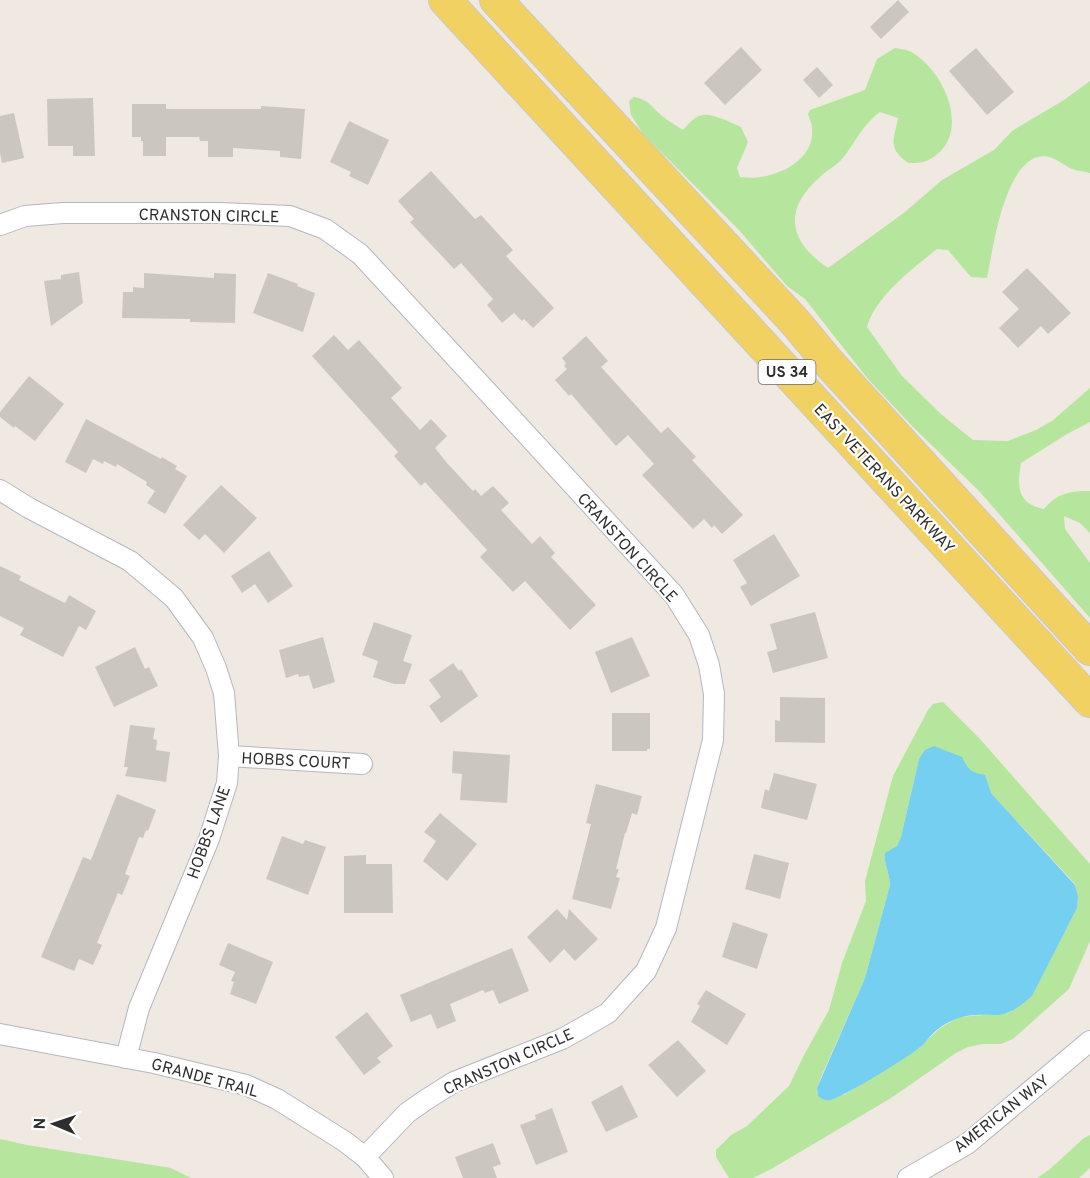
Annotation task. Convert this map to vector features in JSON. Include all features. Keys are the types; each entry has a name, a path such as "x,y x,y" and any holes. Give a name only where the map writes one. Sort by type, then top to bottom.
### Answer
{"main road":[{"name":"EAST VETERANS PARKWAY","path":"445,0 1090,701"},
{"name":"US 34","path":"496,0 795,322 844,380 1090,649"}],"street":[{"name":"CRANSTON CIRCLE","path":"0,225 34,214 219,213 290,216 325,229 360,254 482,386 674,595 699,635 709,665 714,694 714,740 669,918 646,970 609,1013 562,1039 454,1082 407,1113 365,1157"},
{"name":"HOBBS LANE","path":"0,490 28,508 130,561 174,598 203,638 224,693 230,756 219,810 139,1008 126,1058"},
{"name":"HOBBS COURT","path":"230,756 362,764"},
{"name":"GRANDE TRAIL","path":"0,1034 126,1058 246,1085 277,1099 344,1141 365,1157 383,1178"},
{"name":"AMERICAN WAY","path":"908,1178 967,1143 1090,1041"}],"green space":[{"path":"895,48 909,51 922,60 944,88 950,105 952,122 949,137 941,151 926,161 908,163 901,158 895,148 894,138 898,118 880,112 869,122 842,159 808,189 796,213 795,224 798,236 815,258 828,268 905,212 942,180 994,150 1012,131 1064,100 1090,81 1090,173 1072,169 1048,156 1038,157 1026,164 1017,175 1002,210 987,278 971,277 948,250 937,249 886,294 871,316 867,327 902,376 942,415 973,440 1008,441 1036,430 1052,421 1090,388 1090,422 1021,463 1019,486 1028,503 1044,509 1054,499 1064,494 1090,491 1090,533 1080,523 1064,516 1065,529 1090,563 1090,618 979,491 912,426 868,379 805,299 787,286 739,230 643,134 631,115 629,101 634,97 647,102 664,118 683,130 691,121 700,116 711,115 722,119 741,127 748,142 737,168 740,177 752,178 777,173 799,160 807,151 811,140 812,126 808,114 810,110 865,90 877,59"},
{"path":"943,702 980,739 1090,864 1090,941 1069,989 1013,1039 1001,1044 968,1047 891,1098 773,1168 753,1178 729,1178 716,1157 716,1150 731,1135 747,1126 789,1086 829,1010 842,963 866,901 865,881 893,776 933,704","holes":["919,759 961,766 978,775 991,793 1075,884 1078,896 1077,908 1032,995 1008,1013 959,1017 939,1029 919,1048 844,1095 818,1096 817,1088 821,1077 865,978 890,885 885,854 897,846 901,837"]},
{"path":"1090,1135 1090,1168 1079,1178 1037,1178 1084,1138"},
{"path":"0,1139 171,1168 191,1178 0,1178"}],"water":[{"path":"934,746 962,757 971,770 985,775 991,793 1075,885 1078,896 1077,908 1032,996 1024,1003 1005,1014 972,1015 952,1021 935,1031 924,1044 889,1068 837,1098 825,1100 818,1096 817,1088 865,978 890,885 885,853 897,846 901,837 919,759 925,750"}],"building":[{"path":"898,0 909,12 881,39 870,27"},
{"path":"741,47 762,70 725,105 704,83"},
{"path":"976,48 1014,92 987,115 949,71"},
{"path":"817,67 833,85 819,98 803,80"},
{"path":"93,98 95,156 73,156 73,146 48,146 47,99"},
{"path":"132,104 166,104 166,109 261,109 261,106 305,109 301,159 280,157 280,151 233,148 233,157 208,157 208,141 200,141 199,137 166,137 166,156 143,156 141,137 132,137"},
{"path":"14,113 24,158 2,163 0,116"},
{"path":"349,121 389,140 368,185 349,176 351,172 330,162"},
{"path":"431,171 475,219 481,215 513,250 506,256 554,308 533,328 514,313 502,323 487,305 493,299 461,263 454,269 410,222 414,219 398,201"},
{"path":"1027,268 1071,313 1048,334 1041,326 1018,348 999,328 1019,309 1002,292"},
{"path":"79,272 83,303 51,326 44,281 61,279 61,275"},
{"path":"144,273 214,278 214,273 236,274 235,323 190,322 190,319 122,318 123,292 133,292 133,287 144,288"},
{"path":"268,273 315,293 303,332 253,313"},
{"path":"334,335 348,350 359,340 402,388 391,398 420,430 431,419 447,436 435,448 447,463 473,491 475,489 481,496 493,486 509,503 501,510 532,544 540,536 555,553 551,557 596,605 570,630 525,581 513,592 480,557 487,550 425,482 421,486 394,456 398,452 312,356"},
{"path":"586,336 608,361 601,367 661,433 668,427 696,457 692,460 743,515 722,534 704,519 693,529 642,475 654,464 628,435 616,446 571,394 569,396 555,380 567,369 562,358"},
{"path":"29,376 64,404 35,441 0,417 0,412"},
{"path":"86,419 161,459 162,457 177,466 175,469 187,476 165,514 147,503 155,491 146,485 147,482 117,464 116,467 93,459 86,473 65,462"},
{"path":"221,485 257,518 224,553 205,534 199,540 183,525"},
{"path":"774,534 800,576 751,606 740,587 747,583 733,560"},
{"path":"269,551 293,586 268,603 255,584 242,593 231,576"},
{"path":"0,566 21,576 19,580 65,603 69,595 96,611 86,630 79,626 63,657 20,635 24,628 0,616"},
{"path":"815,612 828,658 773,673 767,652 777,649 770,624"},
{"path":"374,622 412,635 403,661 412,664 405,684 394,684 373,677 378,661 362,655"},
{"path":"323,637 335,682 313,689 309,675 299,677 298,674 286,678 279,650"},
{"path":"632,637 650,676 611,693 595,652"},
{"path":"135,647 145,669 149,667 158,686 114,707 95,667"},
{"path":"453,663 459,671 461,669 478,696 441,723 429,706 441,697 429,680"},
{"path":"780,697 825,698 825,743 775,742 775,720 780,721"},
{"path":"612,713 650,713 650,749 647,751 612,751"},
{"path":"130,725 155,728 153,739 157,740 156,750 170,752 166,782 125,776 128,767 124,767"},
{"path":"453,751 510,755 507,803 460,800 462,774 452,773"},
{"path":"774,773 817,784 807,820 761,808 765,789 769,791"},
{"path":"596,784 642,796 637,815 632,813 625,833 616,869 619,869 616,877 620,878 611,909 572,899 591,824 586,823"},
{"path":"117,794 156,810 148,831 146,830 143,838 139,837 125,874 130,876 122,895 118,893 97,943 102,945 93,965 79,959 74,971 41,957 83,857 91,860"},
{"path":"440,813 477,844 447,881 423,861 436,841 424,832"},
{"path":"282,836 303,844 305,840 326,847 308,895 266,879"},
{"path":"754,854 789,863 780,899 745,889"},
{"path":"366,855 366,864 392,864 393,913 344,913 344,856"},
{"path":"557,909 567,920 569,909 598,939 575,961 564,949 550,963 527,937"},
{"path":"733,922 768,934 757,969 722,957"},
{"path":"228,943 273,962 256,1004 230,994 234,982 231,981 235,972 219,965"},
{"path":"512,948 529,991 499,1004 493,990 485,993 483,990 450,1004 456,1021 437,1029 431,1014 411,1022 400,995"},
{"path":"706,990 746,1014 727,1045 691,1022 700,1006 697,1004"},
{"path":"367,1012 393,1046 377,1058 381,1062 364,1075 335,1037"},
{"path":"678,1040 706,1071 677,1097 648,1065"},
{"path":"622,1085 638,1117 606,1132 591,1102"},
{"path":"552,1108 568,1152 536,1165 520,1125 536,1119 535,1115"},
{"path":"493,1143 501,1164 493,1167 497,1178 463,1178 455,1157"}]}
